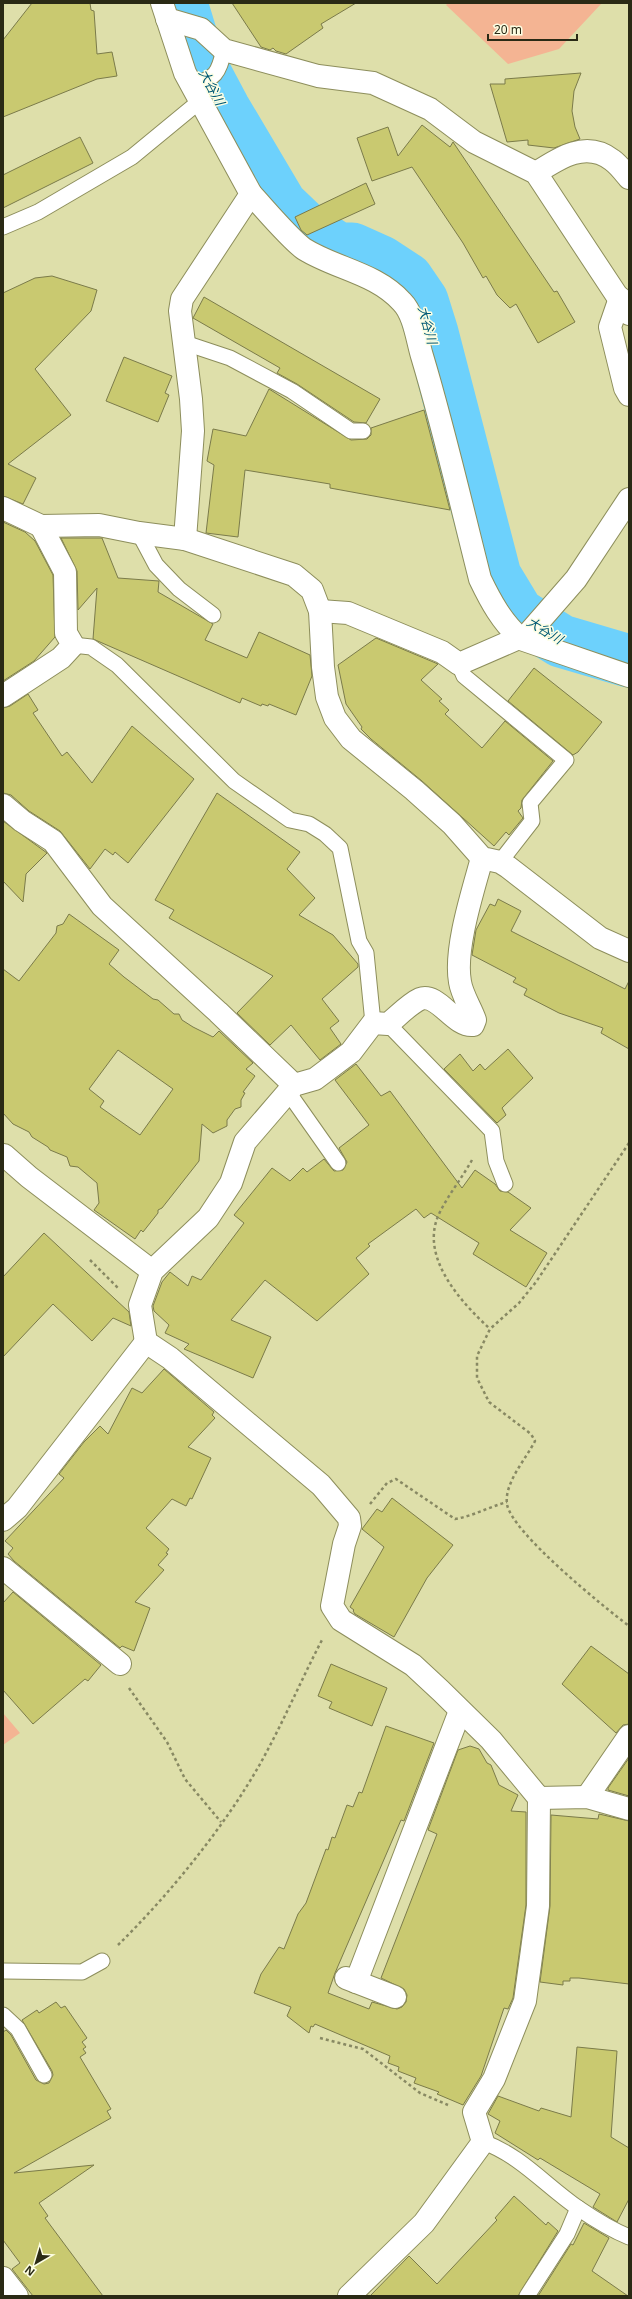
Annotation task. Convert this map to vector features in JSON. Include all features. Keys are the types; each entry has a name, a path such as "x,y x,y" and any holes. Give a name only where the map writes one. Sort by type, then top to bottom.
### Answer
{"street":[{"path":"165,11 201,30 224,50 318,76 373,83 430,109 474,142 536,173 624,306 610,327 625,388 629,395"},
{"path":"165,11 185,73 197,90 251,194 303,248 325,261 353,269 391,291 404,303 412,322 435,398 480,579 492,604 507,627 524,636 629,676"},
{"path":"536,173 560,157 588,150 612,160 629,178"},
{"path":"184,538 193,431 191,399 182,342 180,311 182,299 251,194"},
{"path":"320,611 348,613 442,652 459,664 524,636 544,616 576,579 629,499"},
{"path":"3,508 41,526 99,524 139,534 184,538 294,575 312,590 320,611 323,667 327,697 335,718 351,739 414,790 491,860 600,938 629,951"},
{"path":"3,696 61,658 73,645 66,633 66,572 41,526"},
{"path":"3,805 22,821 53,841 102,906 218,1012 291,1088"},
{"path":"3,1520 17,1508 146,1342 140,1305 152,1271 208,1218 231,1183 245,1142 291,1088 314,1079 350,1052 381,1023 420,999 432,999 456,1018 468,1025 473,1025 475,1020 460,983 460,950 471,898 491,860"},
{"path":"4,1154 29,1177 152,1271"},
{"path":"146,1342 170,1358 321,1485 348,1518 350,1526 344,1544 332,1606 341,1620 413,1665 442,1690 460,1711 491,1740 539,1798 538,1906 525,2001 494,2079 474,2112 483,2142 424,2223 349,2296"},
{"path":"3,1568 120,1664"},
{"path":"395,1997 351,1980 460,1711"},
{"path":"587,1797 629,1736"},
{"path":"539,1798 587,1797 629,1809"},
{"path":"3,2278 17,2296"}],"lane":[{"path":"3,227 38,212 132,157 197,90 216,75 224,50"},
{"path":"182,342 230,358 292,391 350,431 363,431"},
{"path":"139,534 156,565 179,589 213,614"},
{"path":"73,645 91,647 117,665 234,781 247,791 290,820 310,824 325,834 340,848 359,941 366,953 381,1023 487,1124 492,1131 496,1161 505,1184"},
{"path":"459,664 464,676 566,760 530,803 532,821 491,860"},
{"path":"291,1088 338,1163"},
{"path":"3,1971 82,1972 102,1961"},
{"path":"3,2015 18,2029 44,2075"},
{"path":"483,2142 495,2146 518,2161 578,2208 629,2237"},
{"path":"527,2296 567,2234 578,2208"}],"path":[{"path":"487,1124 471,1162 439,1214 433,1231 436,1255 448,1278 470,1311 490,1329"},
{"path":"629,1143 536,1282 519,1303 490,1329 477,1356 477,1378 490,1402 531,1434 535,1441 513,1479 508,1493 507,1502 516,1521 576,1582 629,1626"},
{"path":"350,1526 356,1522 387,1483 396,1479 455,1519 468,1517 486,1508 507,1502"},
{"path":"102,1961 140,1924 170,1889 222,1822 260,1765 329,1625 338,1614"},
{"path":"120,1664 123,1679 167,1742 186,1779 222,1822"},
{"path":"320,2038 363,2049 420,2093 438,2102 474,2112"}],"shaded area":[{"path":"448,3 602,3 559,49 508,64 446,5"},
{"path":"3,1713 20,1733 3,1745"}],"building":[{"path":"32,3 90,3 91,10 94,11 97,54 112,52 117,76 97,79 3,117 3,40"},
{"path":"232,3 356,3 321,24 323,28 286,54 276,51 273,48 270,50 261,47"},
{"path":"581,73 574,91 572,111 575,127 580,139 554,148 528,145 528,140 507,142 490,84 505,84 505,79"},
{"path":"422,125 450,147 453,142 554,292 557,291 575,322 538,343 516,304 510,308 497,295 486,276 483,278 463,243 412,167 372,181 357,138 388,127 398,156"},
{"path":"80,137 93,163 3,208 3,175"},
{"path":"366,183 375,204 307,235 301,230 295,217"},
{"path":"52,276 97,290 91,311 35,369 71,415 8,464 36,478 23,504 3,496 3,293 35,278"},
{"path":"204,297 380,399 366,423 354,422 297,384 277,373 280,368 193,318"},
{"path":"124,357 172,376 165,393 169,395 158,422 106,401"},
{"path":"269,389 351,440 367,439 371,435 371,428 424,410 450,510 330,488 330,484 245,470 238,537 206,533 214,465 207,461 213,429 246,436"},
{"path":"3,522 25,532 35,541 53,575 55,637 34,661 3,681"},
{"path":"61,538 102,538 118,578 159,581 158,592 213,624 205,640 247,658 259,632 310,655 312,676 296,715 269,704 268,706 262,704 261,706 242,698 240,703 93,639 97,588 78,610 77,571"},
{"path":"376,638 438,664 421,680 442,699 439,701 449,710 445,714 482,748 505,721 553,761 522,800 521,808 518,811 523,818 509,835 506,832 494,846 422,781 371,739 361,729 362,727 346,704 338,665"},
{"path":"534,668 602,722 578,752 573,755 508,701"},
{"path":"28,694 38,710 33,713 62,756 67,752 92,783 132,726 194,779 128,863 115,852 113,855 105,849 90,869 60,831 29,811 11,795 3,793 3,708 10,706"},
{"path":"217,793 300,852 287,869 315,898 299,915 333,935 358,964 358,967 322,999 339,1021 330,1028 341,1044 320,1060 291,1025 270,1045 237,1013 273,976 169,918 174,910 155,900"},
{"path":"3,821 47,853 26,874 23,902 3,881"},
{"path":"498,899 521,911 511,931 625,989 629,981 629,1049 601,1033 603,1028 559,1013 524,995 527,989 513,982 516,978 472,955 476,930 490,904 495,906"},
{"path":"69,914 119,950 109,964 124,977 153,999 158,1000 174,1014 179,1014 182,1020 193,1027 213,1037 219,1031 253,1063 246,1069 255,1076 243,1092 245,1093 241,1100 241,1107 235,1109 227,1120 227,1126 213,1133 202,1124 199,1161 162,1208 158,1210 158,1213 143,1232 141,1230 135,1239 94,1210 99,1203 97,1183 78,1167 70,1166 67,1157 50,1150 48,1147 32,1137 29,1132 13,1124 3,1113 3,969 19,981 56,933 57,926 63,924","holes":["118,1050 173,1089 140,1135 100,1107 104,1101 89,1089"]},
{"path":"508,1049 533,1078 502,1108 506,1115 497,1123 444,1069 460,1054 473,1071 480,1064 485,1070"},
{"path":"356,1064 381,1096 390,1091 462,1188 475,1170 495,1184 500,1191 508,1192 531,1208 510,1230 547,1253 526,1287 473,1254 479,1243 431,1213 424,1218 416,1209 368,1244 370,1246 356,1258 369,1274 317,1321 265,1280 231,1320 271,1337 253,1378 184,1349 189,1344 165,1333 169,1325 154,1311 153,1306 162,1282 170,1272 188,1286 192,1276 201,1280 244,1223 234,1215 272,1168 290,1181 303,1168 307,1172 324,1159 334,1171 343,1170 347,1162 339,1148 369,1125 335,1080"},
{"path":"44,1233 129,1312 131,1326 113,1318 92,1341 53,1304 3,1357 3,1277"},
{"path":"164,1369 214,1412 212,1415 215,1418 188,1447 211,1458 192,1499 190,1498 186,1506 172,1499 146,1528 169,1549 166,1553 168,1554 158,1565 164,1570 135,1602 150,1608 134,1651 122,1646 120,1648 14,1561 8,1554 13,1548 5,1541 64,1478 59,1474 84,1442 100,1426 108,1434 132,1388 142,1393"},
{"path":"392,1498 453,1545 427,1578 394,1637 355,1614 353,1611 354,1610 350,1607 384,1547 362,1529 377,1509 382,1512"},
{"path":"13,1592 101,1665 88,1681 85,1679 33,1724 3,1690 3,1603"},
{"path":"591,1646 629,1674 629,1724 623,1725 616,1733 562,1684"},
{"path":"331,1664 387,1688 372,1726 329,1708 332,1702 318,1696"},
{"path":"386,1726 434,1743 404,1821 401,1820 335,1973 328,1993 369,2009 372,2002 397,2009 402,2007 406,2002 407,1995 404,1989 381,1978 437,1834 428,1830 458,1750 470,1746 479,1749 487,1763 491,1765 499,1785 518,1795 511,1811 526,1812 526,1905 513,1998 508,2009 504,2008 481,2076 463,2105 437,2094 439,2092 414,2083 416,2078 398,2071 399,2067 388,2063 390,2056 315,2024 313,2027 311,2026 309,2033 287,2016 291,2007 254,1993 261,1974 279,1947 284,1949 298,1914 306,1903 326,1849 328,1850 332,1837 335,1838 347,1805 353,1807 359,1792 362,1793"},
{"path":"629,1758 629,1796 608,1790 608,1788"},
{"path":"599,1814 629,1821 629,1984 579,1978 570,1978 570,1981 563,1981 563,1985 540,1982 550,1906 551,1815 598,1819"},
{"path":"56,2002 61,2008 65,2006 87,2038 82,2042 86,2047 83,2049 86,2053 80,2057 111,2109 107,2111 111,2118 14,2173 94,2165 39,2203 48,2216 45,2218 103,2296 33,2296 12,2269 20,2263 3,2240 3,2032 6,2030 11,2035 36,2080 44,2084 49,2083 53,2075 52,2071 22,2020 37,2010 39,2013"},
{"path":"577,2047 617,2051 611,2137 629,2148 629,2199 617,2222 593,2207 600,2194 540,2158 538,2160 495,2133 500,2121 488,2114 498,2096 539,2111 541,2108 571,2117"},
{"path":"514,2196 546,2225 548,2222 558,2231 518,2296 370,2296 409,2256 437,2284 497,2220 495,2218"},
{"path":"584,2223 609,2238 592,2271 628,2296 538,2296 571,2244 573,2245"}],"waterway":[{"name":"大谷川","path":"181,3 199,62 224,109 281,205 303,226 338,249 352,249 381,262 407,279 422,301 432,333 495,576 518,614 561,641 629,661"}]}
